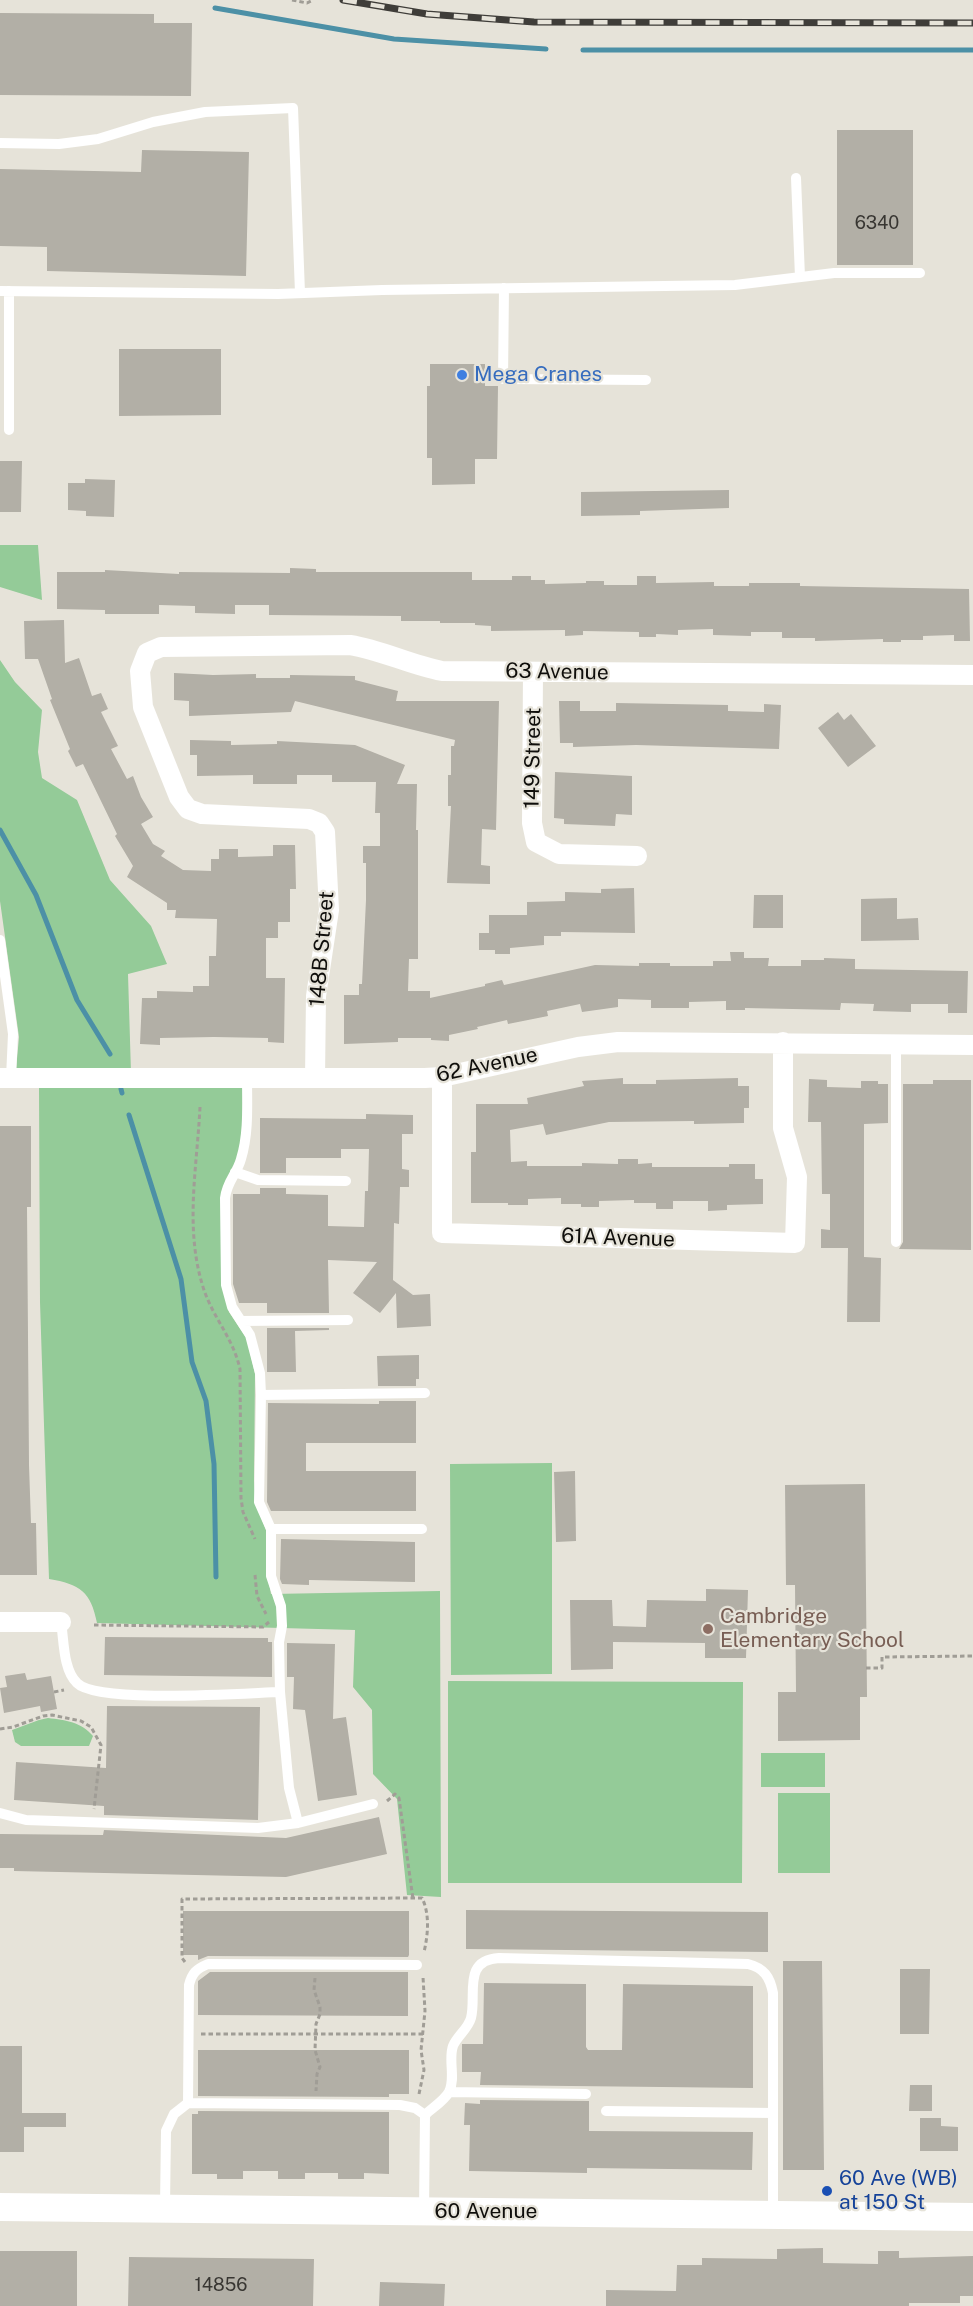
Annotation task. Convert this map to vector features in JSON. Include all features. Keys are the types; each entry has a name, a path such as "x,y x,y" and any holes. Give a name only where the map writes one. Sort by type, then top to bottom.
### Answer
{"street":[{"name":"63 Avenue","path":"319,823 294,817 202,814 188,809 172,783 143,707 140,671 147,653 161,647 350,645 381,651 422,667 442,671 973,675"},
{"name":"149 Street","path":"533,672 532,823 536,842 559,854 637,856"},
{"name":"148B Street","path":"315,1078 316,996 329,910 327,848 325,832 319,823"},
{"name":"62 Avenue","path":"6,1078 442,1077 578,1047 618,1042 973,1045"},
{"name":"61A Avenue","path":"442,1077 441,1233 795,1243 797,1177 783,1128 783,1042"},
{"path":"0,1622 61,1622"},
{"name":"60 Avenue","path":"0,2207 973,2217"}],"lane":[{"path":"0,143 59,144 98,139 153,122 205,111 293,108 300,293"},
{"path":"796,177 800,277"},
{"path":"9,430 4,291 300,293 735,285 834,273 920,273"},
{"path":"504,288 503,379 646,380"},
{"path":"0,940 13,1035 6,1078"},
{"path":"896,1044 896,1242"},
{"path":"247,1077 244,1148 241,1162 227,1185 225,1198 226,1285 232,1307 250,1335 255,1351 261,1395 259,1502 272,1529 272,1576 281,1606 282,1626 279,1642 280,1692 289,1788 298,1823"},
{"path":"235,1172 258,1180 346,1181"},
{"path":"242,1321 348,1320"},
{"path":"261,1395 425,1393"},
{"path":"272,1529 422,1529"},
{"path":"61,1622 69,1670 76,1682 87,1690 105,1694 182,1695 280,1692"},
{"path":"0,1813 26,1820 258,1828 298,1823 373,1804"},
{"path":"424,2212 425,2115 448,2092 452,2079 453,2046 471,2019 473,1977 476,1970 486,1961 499,1958 748,1964 758,1966 766,1973 771,1981 773,1993 773,2215"},
{"path":"188,2103 189,1985 192,1975 198,1968 208,1964 420,1969"},
{"path":"448,2092 586,2094"},
{"path":"165,2210 166,2131 174,2114 188,2103 381,2104 415,2108 425,2115"},
{"path":"606,2111 773,2113"}],"path":[{"path":"292,0 306,3 313,0"},
{"path":"200,1107 191,1209 195,1250 204,1290 214,1314 236,1351 240,1369 241,1498 243,1512 256,1539 255,1546"},
{"path":"255,1567 257,1596 270,1621 282,1626"},
{"path":"94,1625 263,1628 270,1621"},
{"path":"866,1668 882,1668 882,1657 973,1656"},
{"path":"0,1729 52,1715 81,1721 91,1727 101,1745 92,1821"},
{"path":"373,1804 384,1803 395,1794 399,1798 413,1899"},
{"path":"192,1975 182,1958 182,1899 422,1898 426,1906 427,1933 423,1955"},
{"path":"315,1965 314,1990 320,2007 315,2050 320,2067 316,2079 316,2104"},
{"path":"415,2108 424,2070 421,2050 425,2011 420,1969"},
{"path":"188,2034 424,2034"}],"green space":[{"path":"0,545 38,545 42,600 0,587"},
{"path":"0,660 15,682 42,710 38,752 42,778 77,800 110,880 151,926 167,964 128,974 131,1073 243,1082 241,1143 236,1161 223,1187 221,1199 223,1285 229,1312 247,1339 255,1374 254,1481 256,1504 266,1530 271,1594 440,1591 441,1897 407,1895 397,1799 373,1774 372,1710 353,1687 355,1630 97,1623 91,1604 82,1591 69,1584 49,1579 40,1302 39,1087 16,1070 19,1037 0,901"},
{"path":"552,1463 552,1674 451,1675 450,1464"},
{"path":"448,1681 743,1682 742,1883 448,1883"},
{"path":"48,1718 67,1721 88,1731 93,1736 89,1746 21,1746 15,1742 12,1730"},
{"path":"761,1753 825,1753 825,1787 761,1787"},
{"path":"778,1793 830,1793 830,1873 778,1873"}],"building":[{"path":"0,13 154,14 154,23 192,23 191,96 0,95"},
{"path":"837,130 913,130 913,265 837,265"},
{"path":"142,150 249,152 246,276 47,271 47,247 0,246 0,169 141,172"},
{"path":"119,349 221,349 221,415 119,416"},
{"path":"430,364 485,364 485,386 498,386 497,459 475,459 475,484 432,485 432,458 427,458 427,386 430,386"},
{"path":"0,461 22,461 21,512 0,512"},
{"path":"85,479 115,480 114,517 86,516 86,511 68,510 68,483 85,483"},
{"path":"729,490 729,508 640,511 640,515 581,516 581,492"},
{"path":"290,568 316,569 316,572 472,572 472,580 512,580 512,576 531,576 531,580 545,580 545,584 604,581 604,585 637,585 637,576 656,576 656,583 714,582 714,586 800,583 800,586 969,589 970,641 954,641 954,635 923,636 923,640 901,640 901,642 883,642 883,639 815,641 815,638 782,638 782,632 751,632 751,636 713,635 713,629 678,630 678,635 656,634 656,637 639,637 639,632 583,631 583,635 565,636 565,630 491,631 491,626 475,625 475,623 401,621 401,616 269,615 269,605 235,605 235,614 195,613 195,606 159,605 159,614 105,614 105,610 57,609 57,572 105,572 105,570 179,574 179,572 290,573"},
{"path":"64,620 65,663 79,658 92,696 101,693 108,709 101,712 118,746 111,749 127,779 133,776 141,797 153,817 141,824 153,844 165,851 161,856 183,870 211,871 211,859 219,859 219,849 238,849 238,857 273,856 273,845 295,845 296,889 290,889 290,922 278,922 278,938 266,938 266,978 285,978 284,1043 268,1042 268,1038 214,1037 160,1038 160,1045 140,1044 142,998 157,998 157,991 193,992 193,986 209,986 209,956 216,956 217,919 175,918 176,910 167,910 167,903 127,877 133,866 115,836 117,834 83,764 76,767 68,751 70,749 50,700 52,699 38,659 25,659 24,621"},
{"path":"174,673 256,674 256,678 290,678 290,675 355,676 355,680 398,691 396,701 499,701 496,830 482,829 481,865 490,866 490,884 447,883 451,806 448,806 448,775 451,775 451,746 454,746 455,740 295,701 291,712 189,716 189,701 174,700"},
{"path":"559,701 580,701 580,711 616,711 616,703 728,705 728,711 764,712 764,704 781,705 779,749 636,745 573,747 573,743 560,743"},
{"path":"838,712 844,720 851,714 876,746 848,767 818,728"},
{"path":"190,740 231,741 231,745 277,744 277,741 355,745 405,765 397,784 417,784 416,830 418,830 418,959 409,959 408,991 430,991 430,998 502,980 504,985 595,965 639,966 639,963 670,963 670,966 713,966 713,961 731,961 730,952 744,952 744,958 769,958 768,966 801,966 801,960 824,960 824,958 855,959 855,969 968,971 967,1013 948,1013 948,1004 911,1004 911,1012 873,1011 874,1004 841,1003 840,1010 745,1008 745,1010 726,1010 726,1001 689,1002 689,1008 651,1008 651,1000 618,999 618,1007 582,1012 580,1004 547,1011 548,1016 508,1024 507,1020 477,1027 478,1029 449,1035 449,1041 431,1040 431,1038 398,1038 398,1042 344,1044 344,995 359,995 359,984 362,984 366,900 366,863 363,863 363,846 380,846 380,813 375,813 376,782 332,782 332,775 297,775 297,784 253,784 253,775 197,776 197,755 190,755"},
{"path":"555,772 632,776 632,815 616,814 615,826 564,824 564,819 554,818"},
{"path":"634,888 635,933 561,932 561,936 544,936 544,945 510,948 510,954 495,954 495,950 479,950 479,933 489,933 489,915 527,915 527,902 565,901 565,892 601,893 601,889"},
{"path":"754,895 783,895 783,928 753,928"},
{"path":"897,898 897,919 918,918 919,940 861,941 861,899"},
{"path":"623,1078 623,1084 656,1084 656,1080 738,1078 738,1086 749,1086 749,1108 744,1108 744,1123 609,1122 546,1135 543,1124 510,1130 511,1162 527,1161 527,1166 582,1166 582,1163 618,1164 618,1159 638,1159 638,1164 652,1163 652,1167 729,1167 729,1164 755,1164 755,1179 763,1179 763,1204 727,1205 727,1210 708,1211 708,1201 673,1201 673,1209 656,1209 656,1203 634,1203 634,1200 599,1201 599,1207 561,1204 561,1198 528,1199 528,1205 471,1203 471,1152 476,1152 476,1104 528,1104 527,1098 584,1086 582,1081"},
{"path":"809,1079 827,1080 827,1087 861,1088 861,1081 878,1081 878,1084 888,1084 888,1123 864,1124 864,1257 881,1258 880,1322 847,1322 848,1248 821,1248 821,1229 830,1230 830,1194 822,1194 821,1122 808,1122"},
{"path":"933,1080 971,1080 971,1250 899,1249 903,1242 903,1084 933,1084"},
{"path":"366,1114 413,1115 413,1134 402,1134 402,1169 409,1170 409,1187 400,1187 399,1224 394,1223 393,1280 413,1295 430,1294 431,1326 397,1328 396,1293 380,1313 353,1293 377,1262 328,1260 329,1313 267,1313 267,1303 239,1303 233,1284 233,1194 260,1194 260,1188 286,1188 286,1194 328,1195 328,1226 364,1227 369,1149 341,1149 341,1158 286,1158 286,1173 260,1173 260,1118 366,1119"},
{"path":"0,1126 31,1126 31,1207 27,1207 29,1465 31,1523 36,1523 37,1575 0,1575"},
{"path":"267,1328 329,1328 329,1330 295,1331 296,1372 267,1372"},
{"path":"419,1355 419,1379 416,1379 416,1386 378,1386 377,1356"},
{"path":"379,1401 416,1401 416,1443 306,1443 306,1471 416,1471 416,1511 271,1511 267,1502 268,1403 379,1404"},
{"path":"575,1471 576,1541 556,1542 554,1472"},
{"path":"865,1484 867,1697 860,1697 860,1740 778,1741 778,1692 796,1692 795,1585 786,1585 785,1485"},
{"path":"281,1539 415,1542 415,1582 309,1580 309,1585 282,1584 280,1579"},
{"path":"706,1589 748,1590 746,1658 705,1658 705,1643 613,1642 613,1669 571,1670 570,1600 612,1600 613,1626 646,1627 647,1600 706,1601"},
{"path":"105,1637 268,1638 268,1642 272,1642 272,1677 104,1675"},
{"path":"287,1643 335,1644 333,1719 346,1717 357,1795 318,1801 305,1710 293,1709 294,1677 287,1677"},
{"path":"25,1673 27,1680 51,1676 57,1709 41,1712 40,1706 4,1713 0,1688 7,1687 5,1676"},
{"path":"107,1706 260,1707 258,1820 104,1815 104,1806 14,1800 16,1762 106,1768"},
{"path":"379,1817 387,1854 286,1877 14,1871 14,1868 0,1868 0,1834 103,1835 104,1830 286,1838"},
{"path":"466,1910 768,1912 768,1952 466,1949"},
{"path":"183,1911 409,1911 409,1955 408,1957 208,1956 198,1960 198,1955 183,1955"},
{"path":"783,1961 822,1961 824,2170 783,2170"},
{"path":"900,1969 930,1969 929,2034 900,2034"},
{"path":"210,1972 408,1972 408,2016 198,2015 198,1981"},
{"path":"484,1983 586,1984 586,2047 588,2050 622,2050 623,1984 753,1986 753,2088 480,2085 481,2072 462,2072 462,2044 483,2044"},
{"path":"0,2046 22,2046 22,2113 66,2113 66,2127 24,2127 24,2152 0,2152"},
{"path":"198,2050 409,2050 409,2094 389,2094 389,2097 198,2096"},
{"path":"910,2085 932,2085 932,2111 909,2111"},
{"path":"480,2100 589,2101 589,2131 753,2132 752,2170 587,2168 587,2173 469,2171 470,2125 464,2125 465,2103 480,2104"},
{"path":"198,2111 389,2112 389,2174 364,2173 364,2179 338,2179 338,2173 305,2173 305,2179 278,2179 278,2171 243,2171 243,2179 217,2179 217,2174 192,2174 192,2114 198,2114"},
{"path":"920,2118 941,2118 941,2126 958,2127 958,2151 920,2151"},
{"path":"823,2248 823,2263 878,2264 878,2251 899,2251 899,2258 973,2256 973,2296 960,2296 960,2303 909,2303 909,2306 606,2306 606,2290 676,2291 677,2265 702,2265 702,2258 777,2259 777,2249"},
{"path":"0,2251 77,2251 77,2306 0,2306"},
{"path":"129,2257 314,2259 313,2306 128,2306"},
{"path":"380,2282 445,2284 444,2306 379,2306"}],"waterway":[{"path":"215,8 394,39 546,49"},
{"path":"583,50 973,50"},
{"path":"0,830 36,895 77,1000 110,1054"},
{"path":"121,1089 122,1093"},
{"path":"129,1115 181,1279 192,1362 206,1401 214,1464 216,1577"}],"railway":[{"path":"343,0 427,14 534,22 973,23"}],"place":[{"name":"Mega Cranes","path":"462,375"},
{"name":"Cambridge Elementary School","path":"708,1629"},
{"name":"60 Ave (WB) at 150 St","path":"827,2191"}]}
